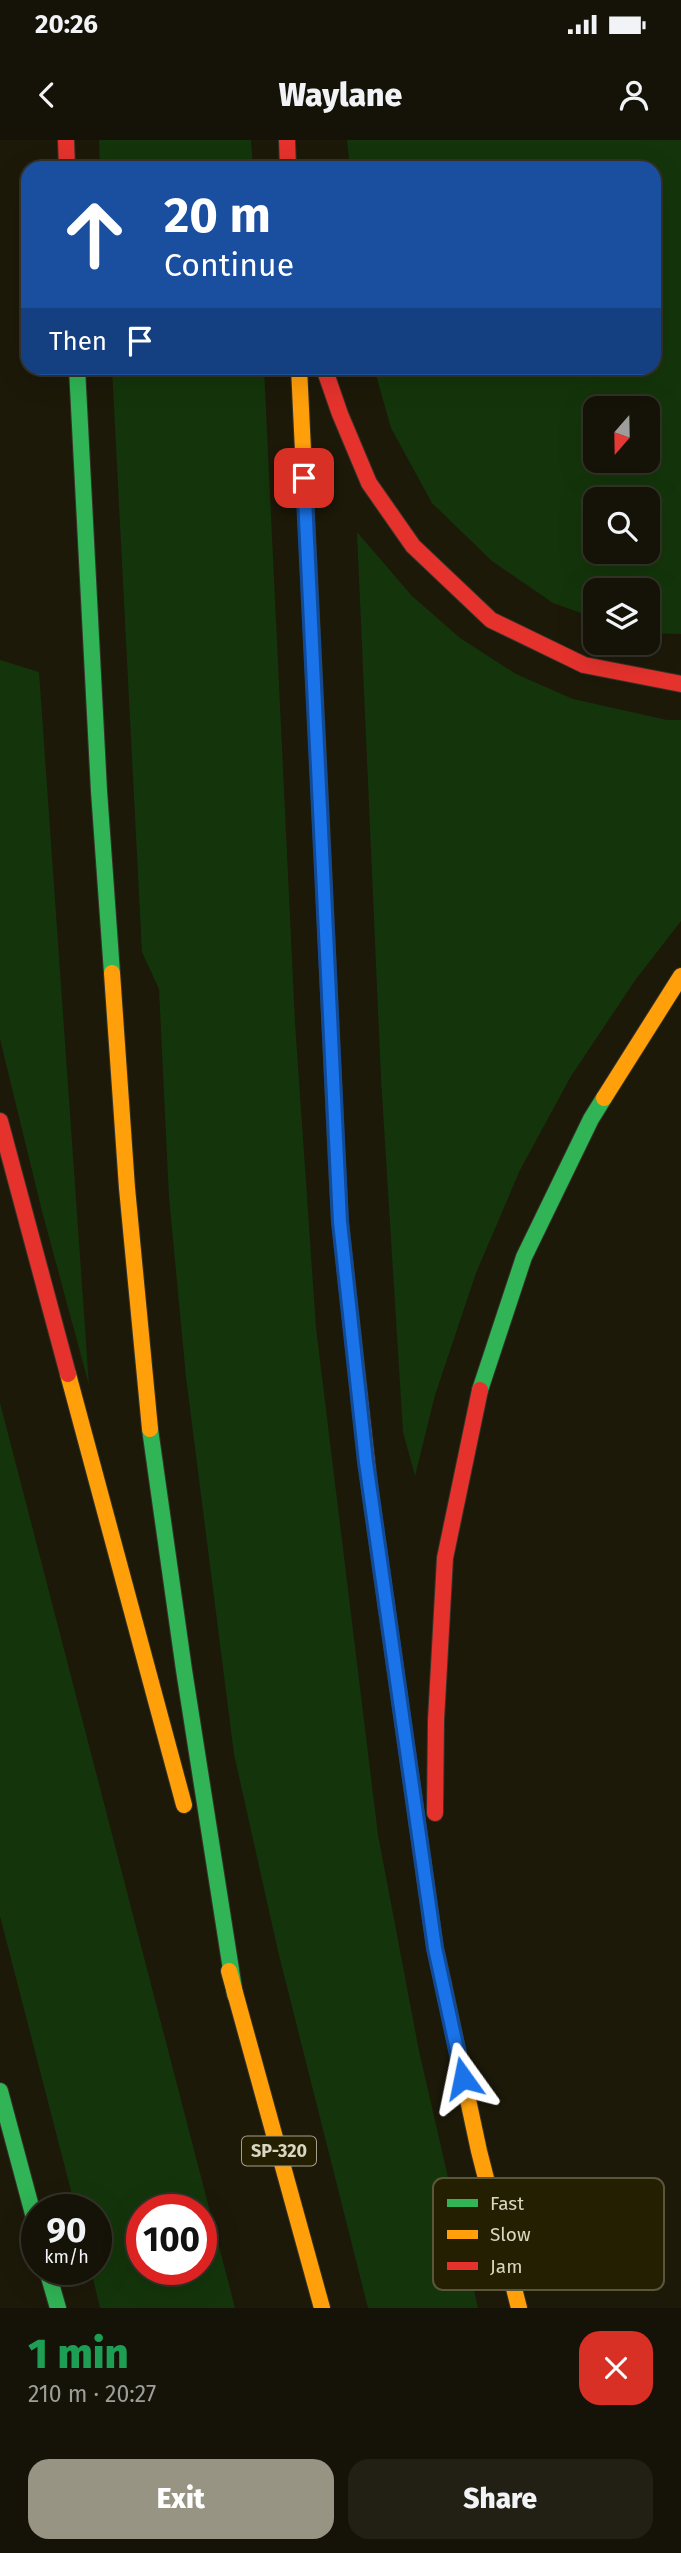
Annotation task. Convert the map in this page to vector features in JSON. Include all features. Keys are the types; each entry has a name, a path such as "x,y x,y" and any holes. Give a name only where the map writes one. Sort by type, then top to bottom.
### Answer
{"main road":[{"path":"66,140 67,161"},
{"path":"287,140 288,161"},
{"path":"77,375 99,791 127,1188 149,1424 235,1995"},
{"path":"299,375 340,1222 366,1462 435,1948 486,2178"},
{"path":"326,375 369,483 413,546 491,620 584,664 681,684"},
{"path":"435,1948 436,1720 445,1558 479,1393 524,1257 591,1119 681,976"},
{"path":"0,1121 188,1822"},
{"path":"195,1848 235,1995"},
{"name":"SP-320","path":"235,1995 322,2308"},
{"path":"0,2091 27,2194"},
{"path":"51,2285 58,2308"},
{"path":"514,2290 519,2308"}],"green space":[{"path":"99,140 251,140 252,161 100,161"},
{"path":"347,140 681,140 681,634 660,633 660,578 583,578 583,614 553,603 492,561 432,503 391,428 376,375 661,375 661,161 349,161"},
{"path":"112,375 264,375 295,1023 316,1328 378,1835 419,2051 448,2178 433,2178 433,2290 474,2290 478,2308 368,2308 278,1951 234,1754 186,1377 169,1197 159,989 142,952"},
{"path":"357,532 412,596 460,638 516,674 573,699 667,720 681,720 681,921 636,979 571,1076 520,1170 476,1273 435,1395 415,1476 403,1432 381,1078"},
{"path":"0,660 39,672 89,1385 42,1211 0,1039"},
{"path":"0,1403 205,2194 126,2194 126,2285 217,2285 217,2239 235,2308 100,2308 95,2285 112,2285 112,2194 72,2194 0,1916"}],"traffic: fast":[{"path":"77,375 99,791 112,973"},
{"path":"480,1390 524,1257 591,1119 604,1098"},
{"path":"150,1429 184,1670 235,1995"},
{"path":"370,1491 435,1948 443,1983"},
{"path":"0,2091 28,2194"},
{"path":"51,2285 58,2308"}],"traffic: slow":[{"path":"299,375 322,842"},
{"path":"112,973 127,1188 150,1429"},
{"path":"604,1098 681,976"},
{"path":"337,1166 340,1221 370,1491"},
{"path":"68,1374 184,1805"},
{"path":"229,1971 322,2308"},
{"path":"443,1983 486,2178"},
{"path":"514,2290 519,2308"}],"traffic: jam":[{"path":"66,140 67,161"},
{"path":"287,140 288,161"},
{"path":"326,375 369,483 413,546 491,620 584,665 681,684"},
{"path":"322,842 337,1166"},
{"path":"0,1121 68,1374"},
{"path":"435,1813 436,1720 445,1558 480,1390"}],"route":[{"path":"304,478 340,1222 366,1462 435,1948 463,2078"}]}
